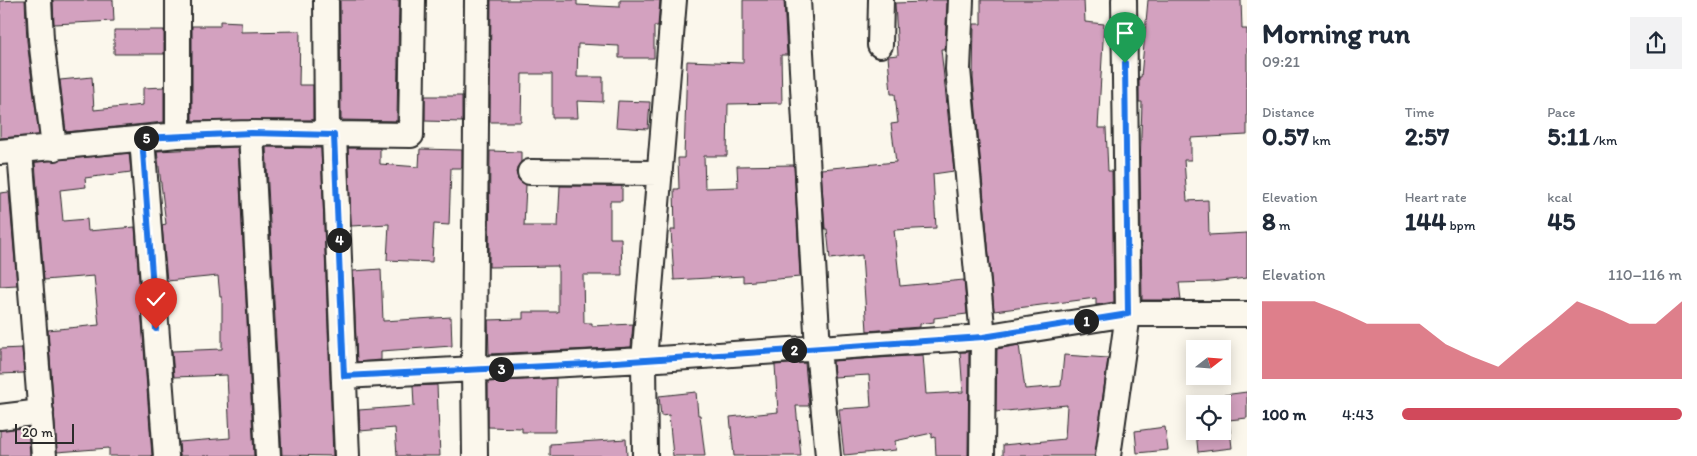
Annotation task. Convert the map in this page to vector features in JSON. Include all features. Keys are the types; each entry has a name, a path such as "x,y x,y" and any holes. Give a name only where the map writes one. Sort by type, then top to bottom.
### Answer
{"street":[{"path":"39,0 41,39 54,148"},
{"path":"178,0 178,135"},
{"path":"326,0 347,456"},
{"path":"44,456 41,412 10,152 178,135 251,133 411,135 413,0"},
{"path":"475,456 477,0"},
{"path":"645,456 644,360 674,0"},
{"path":"798,0 818,349 828,456"},
{"path":"880,45 881,0"},
{"path":"961,0 958,69 983,337 982,456"},
{"path":"1108,456 1128,314 1124,0"},
{"path":"251,133 268,456"},
{"path":"142,138 166,456"},
{"path":"530,172 660,173"},
{"path":"344,376 644,360 983,337 1128,314 1247,314"},
{"path":"0,417 41,412"}],"building":[{"path":"25,0 27,41 39,135 0,138 0,1"},
{"path":"53,0 113,0 114,21 54,24"},
{"path":"340,0 399,0 397,121 341,120"},
{"path":"491,0 577,0 577,5 620,7 620,0 660,0 658,26 654,26 654,58 619,58 619,46 578,44 577,77 603,77 603,102 577,101 578,118 552,118 552,74 522,74 521,122 490,122"},
{"path":"743,0 784,0 787,55 781,55 782,103 728,104 727,156 704,156 705,188 738,187 737,166 794,165 800,277 743,282 743,276 674,280 671,230 675,230 674,189 679,189 678,158 684,158 687,61 743,63"},
{"path":"925,0 947,0 945,49 941,49 954,171 933,174 936,228 894,230 900,286 964,280 967,314 934,318 934,322 920,324 920,327 867,331 862,255 830,259 827,229 825,229 821,169 896,162 891,124 898,123 895,94 891,94 888,56 898,55 895,3 925,2"},
{"path":"981,0 1084,0 1085,22 1104,24 1098,128 1106,128 1108,171 1112,171 1114,302 1096,305 1096,298 994,311 973,78 974,24 981,24"},
{"path":"1148,0 1241,0 1242,29 1247,29 1247,135 1191,138 1191,160 1184,160 1187,201 1208,200 1209,235 1247,233 1247,278 1179,283 1181,300 1142,300 1140,169 1142,102 1139,102 1139,77 1141,77"},
{"path":"220,21 241,22 241,32 300,31 299,85 313,85 313,120 192,121 192,26 220,26"},
{"path":"114,30 164,30 164,54 114,54"},
{"path":"92,77 94,110 143,105 143,88 164,87 164,122 66,132 60,80"},
{"path":"425,96 462,96 462,122 425,121"},
{"path":"618,101 650,102 648,129 616,127"},
{"path":"238,147 254,456 180,456 179,442 230,438 227,375 174,377 172,351 222,349 222,297 220,297 218,276 167,281 162,225 166,224 157,151"},
{"path":"266,147 321,148 333,456 282,455"},
{"path":"348,148 380,148 380,164 419,167 420,149 462,150 462,168 451,168 449,225 434,224 432,262 387,260 389,224 351,226"},
{"path":"490,151 521,152 521,162 516,172 518,179 526,185 524,226 558,226 560,186 622,186 622,201 610,201 610,238 621,238 622,275 583,275 584,323 592,323 592,326 633,324 631,347 489,354 488,320 523,319 523,312 558,312 558,266 489,267"},
{"path":"129,153 131,172 85,178 86,187 60,190 63,221 87,219 88,231 135,227 152,456 109,456 109,448 57,452 48,330 99,325 94,276 44,280 35,162"},
{"path":"9,192 17,285 0,286 0,193"},
{"path":"381,269 383,321 451,317 452,346 381,351 381,360 357,362 353,271"},
{"path":"1019,345 1025,389 1061,386 1064,355 1108,358 1095,456 1003,456 1003,445 1065,439 1067,405 996,412 997,349"},
{"path":"22,348 24,373 0,374 0,349"},
{"path":"960,352 969,352 968,456 936,456 935,437 932,438 932,433 895,441 896,450 844,455 839,409 871,407 869,375 834,377 833,361 923,355 926,394 963,392"},
{"path":"805,363 809,406 796,406 801,456 734,456 730,417 778,412 775,365"},
{"path":"556,378 555,432 522,432 522,428 488,427 488,382"},
{"path":"437,385 440,456 397,456 395,428 360,431 359,410 414,406 413,386"},
{"path":"696,392 705,456 673,456 669,415 661,416 659,396"},
{"path":"1247,392 1247,418 1231,420 1231,395 1223,395"},
{"path":"28,427 30,456 0,456 0,430"},
{"path":"1165,427 1168,450 1137,453 1135,431"},
{"path":"626,439 627,456 550,456 550,444"},
{"path":"1231,439 1232,448 1198,452 1197,440"}],"route":[{"path":"156,329 142,138 251,133 327,133 334,135 344,376 587,364 983,337 1128,314 1125,63"}]}
